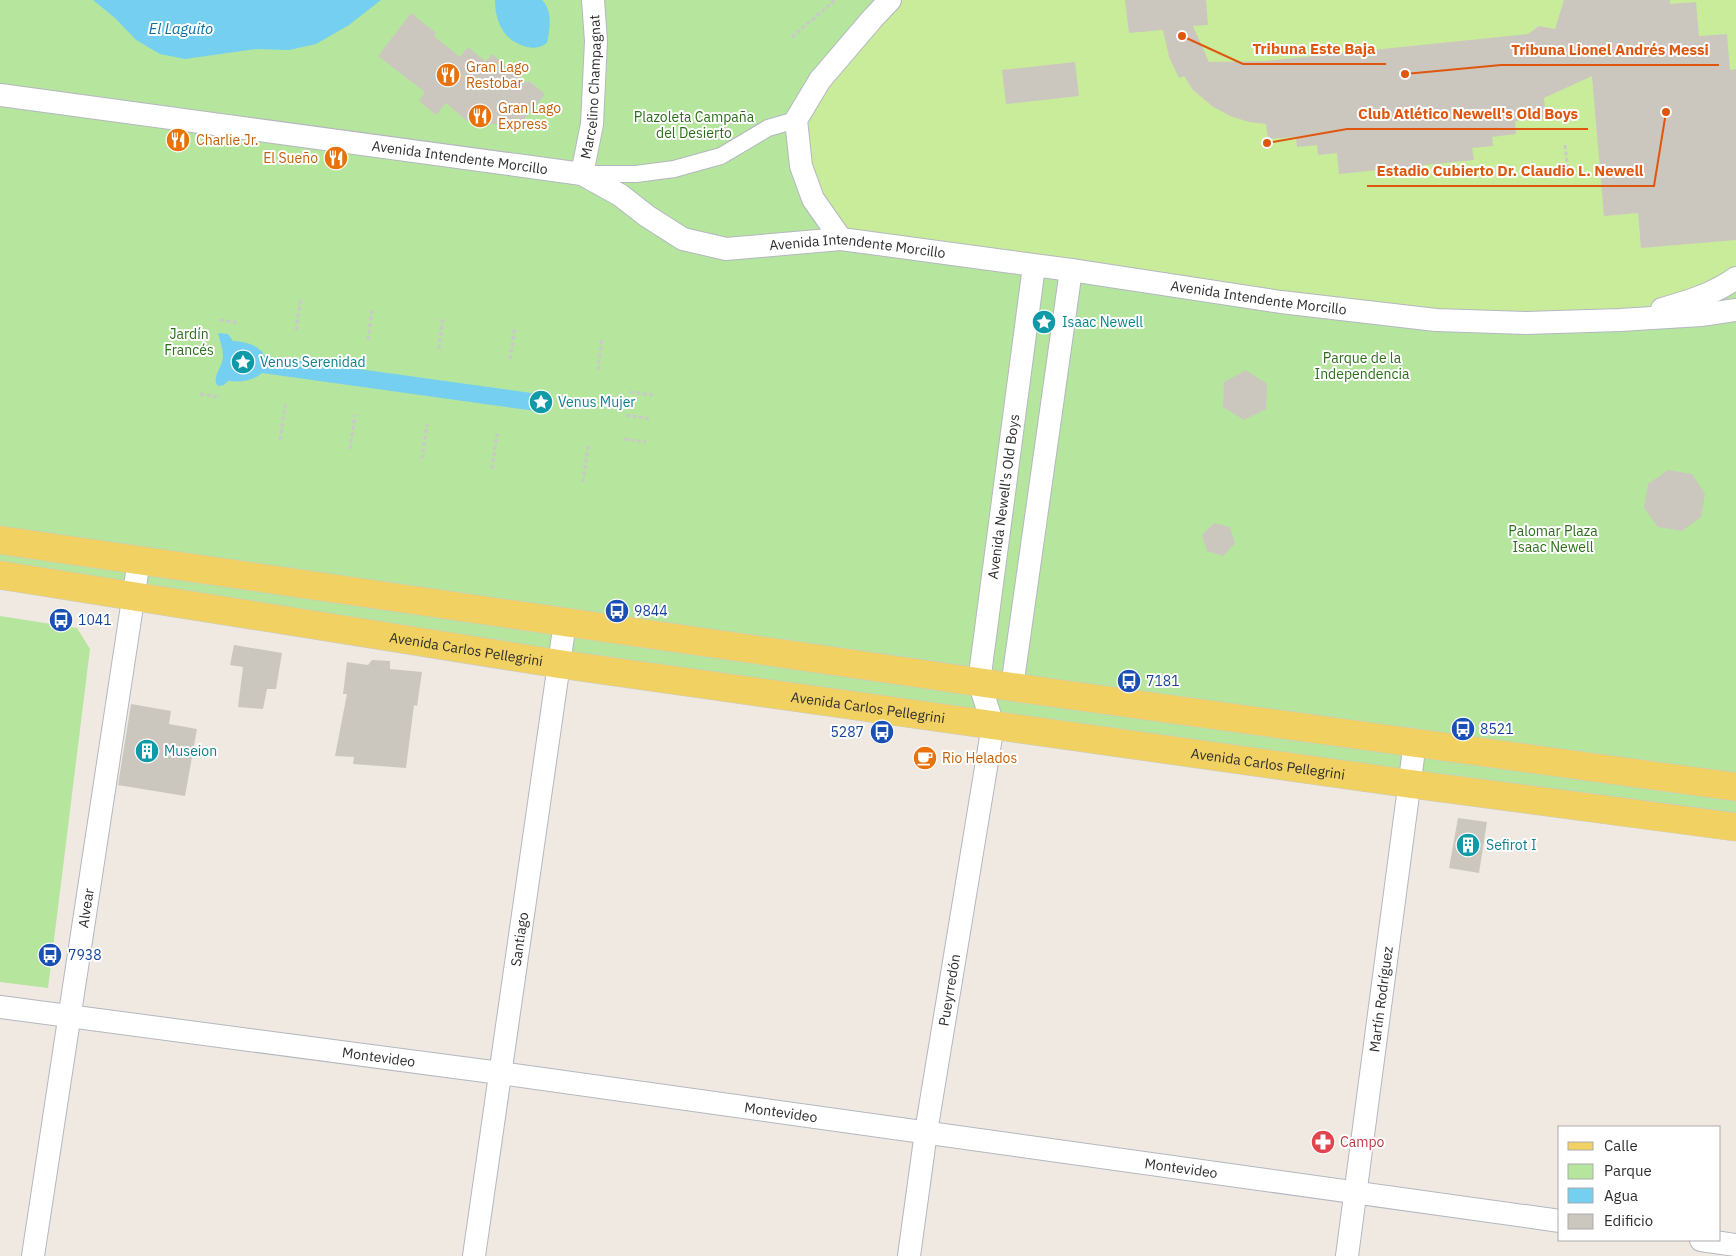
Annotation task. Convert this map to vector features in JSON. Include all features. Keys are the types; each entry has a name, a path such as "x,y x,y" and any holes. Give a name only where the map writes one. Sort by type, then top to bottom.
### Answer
{"main road":[{"path":"0,540 978,682 1736,788"},
{"name":"Avenida Carlos Pellegrini","path":"0,575 559,664 1411,784 1736,827"}],"street":[{"name":"Marcelino Champagnat","path":"582,174 592,124 596,41 593,0"},
{"path":"841,239 813,200 801,166 796,120 820,80 872,18 890,0"},
{"name":"Avenida Intendente Morcillo","path":"0,96 582,174 620,195 647,216 684,239 726,249 841,239 1071,270 1281,302 1436,320 1526,323 1620,320 1701,315 1736,310"},
{"path":"582,174 636,174 674,169 720,156 768,128 796,120"},
{"name":"Avenida Newell's Old Boys","path":"993,724 978,682 1034,266"},
{"path":"1012,686 1071,270"},
{"path":"1620,320 1686,302 1726,285 1736,278"},
{"name":"Alvear","path":"33,1256 139,560"},
{"name":"Santiago","path":"474,1256 565,622"},
{"name":"Pueyrredón","path":"909,1256 926,1132 993,724"},
{"name":"Martín Rodríguez","path":"1347,1256 1411,784 1415,742"},
{"name":"Montevideo","path":"0,1007 500,1073 1558,1221"},
{"path":"1710,1241 1736,1244"}],"path":[{"path":"792,37 835,0"},
{"path":"1565,145 1569,177"},
{"path":"296,330 301,298"},
{"path":"368,340 372,308"},
{"path":"439,349 443,317"},
{"path":"220,320 240,323"},
{"path":"510,359 515,327"},
{"path":"598,370 602,339"},
{"path":"630,392 653,395"},
{"path":"200,394 220,397"},
{"path":"280,440 285,405"},
{"path":"350,450 355,415"},
{"path":"626,415 650,419"},
{"path":"422,459 427,424"},
{"path":"492,469 497,434"},
{"path":"624,438 646,442"},
{"path":"583,482 588,446"}],"green space":[{"name":"Parque de la Independencia","path":"0,0 1736,0 1736,827 0,575"},
{"path":"890,0 1736,0 1736,278 1620,320 1526,323 841,239 813,199 796,120"},
{"path":"0,616 77,628 90,649 48,988 0,982"}],"water":[{"name":"El Laguito","path":"93,0 381,0 349,25 316,44 289,50 256,49 185,59 160,54 136,40 115,18"},
{"path":"495,0 542,0 548,9 549,15 550,26 547,43 531,48 514,42 509,38 498,21"},
{"path":"218,333 228,334 233,341 255,346 265,356 546,395 549,400 548,408 543,412 262,373 250,380 228,381 224,385 218,386 216,376 223,357"}],"building":[{"path":"1125,0 1206,0 1208,25 1193,26 1209,62 1265,61 1528,34 1539,26 1555,29 1564,0 1670,0 1670,4 1696,2 1699,36 1727,34 1730,70 1736,69 1736,240 1641,248 1638,213 1604,216 1592,76 1544,98 1546,118 1515,121 1516,134 1492,137 1493,146 1472,148 1474,160 1339,174 1337,153 1318,155 1317,145 1297,147 1296,137 1268,139 1266,124 1249,122 1230,116 1212,106 1193,90 1184,76 1179,78 1169,57 1163,30 1129,33"},
{"path":"411,13 436,33 434,36 460,57 468,47 486,62 492,54 527,83 529,81 545,94 518,127 467,121 446,103 436,115 419,101 425,92 378,56"},
{"path":"1075,62 1079,96 1006,104 1002,70"},
{"path":"1246,370 1267,384 1266,409 1244,420 1223,407 1224,382"},
{"path":"1668,470 1692,474 1705,494 1701,517 1682,531 1658,527 1644,508 1648,484"},
{"path":"1214,523 1230,527 1235,543 1223,556 1207,551 1202,535"},
{"path":"234,645 282,653 276,689 267,689 263,709 238,707 243,667 230,665"},
{"path":"372,660 390,661 390,669 422,672 417,706 414,705 406,768 353,764 354,757 335,756 347,694 343,694 347,662 368,665"},
{"name":"Museion","path":"131,704 171,711 169,724 197,729 185,796 118,785"},
{"name":"Sefirot I","path":"1458,818 1487,822 1479,873 1449,868"}],"place":[{"name":"Tribuna Este Baja","path":"1182,36"},
{"name":"Tribuna Lionel Andrés Messi","path":"1405,74"},
{"name":"Gran Lago Restobar","path":"448,75"},
{"name":"Estadio Cubierto Dr. Claudio L. Newell","path":"1666,112"},
{"name":"Gran Lago Express","path":"480,116"},
{"name":"Charlie Jr.","path":"178,140"},
{"name":"Club Atlético Newell's Old Boys","path":"1267,143"},
{"name":"El Sueño","path":"336,158"},
{"name":"Isaac Newell","path":"1044,322"},
{"name":"Venus Serenidad","path":"243,362"},
{"name":"Venus Mujer","path":"541,402"},
{"name":"9844","path":"617,611"},
{"name":"1041","path":"61,620"},
{"name":"7181","path":"1129,681"},
{"name":"8521","path":"1463,729"},
{"name":"5287","path":"882,732"},
{"name":"Museion","path":"147,751"},
{"name":"Rio Helados","path":"925,758"},
{"name":"Sefirot I","path":"1468,845"},
{"name":"7938","path":"50,955"},
{"name":"Campo","path":"1323,1142"}],"park label":[{"name":"Plazoleta Campaña del Desierto","path":"694,126"},
{"name":"Jardín Francés","path":"189,342"},
{"name":"Palomar Plaza Isaac Newell","path":"1553,540"}]}
